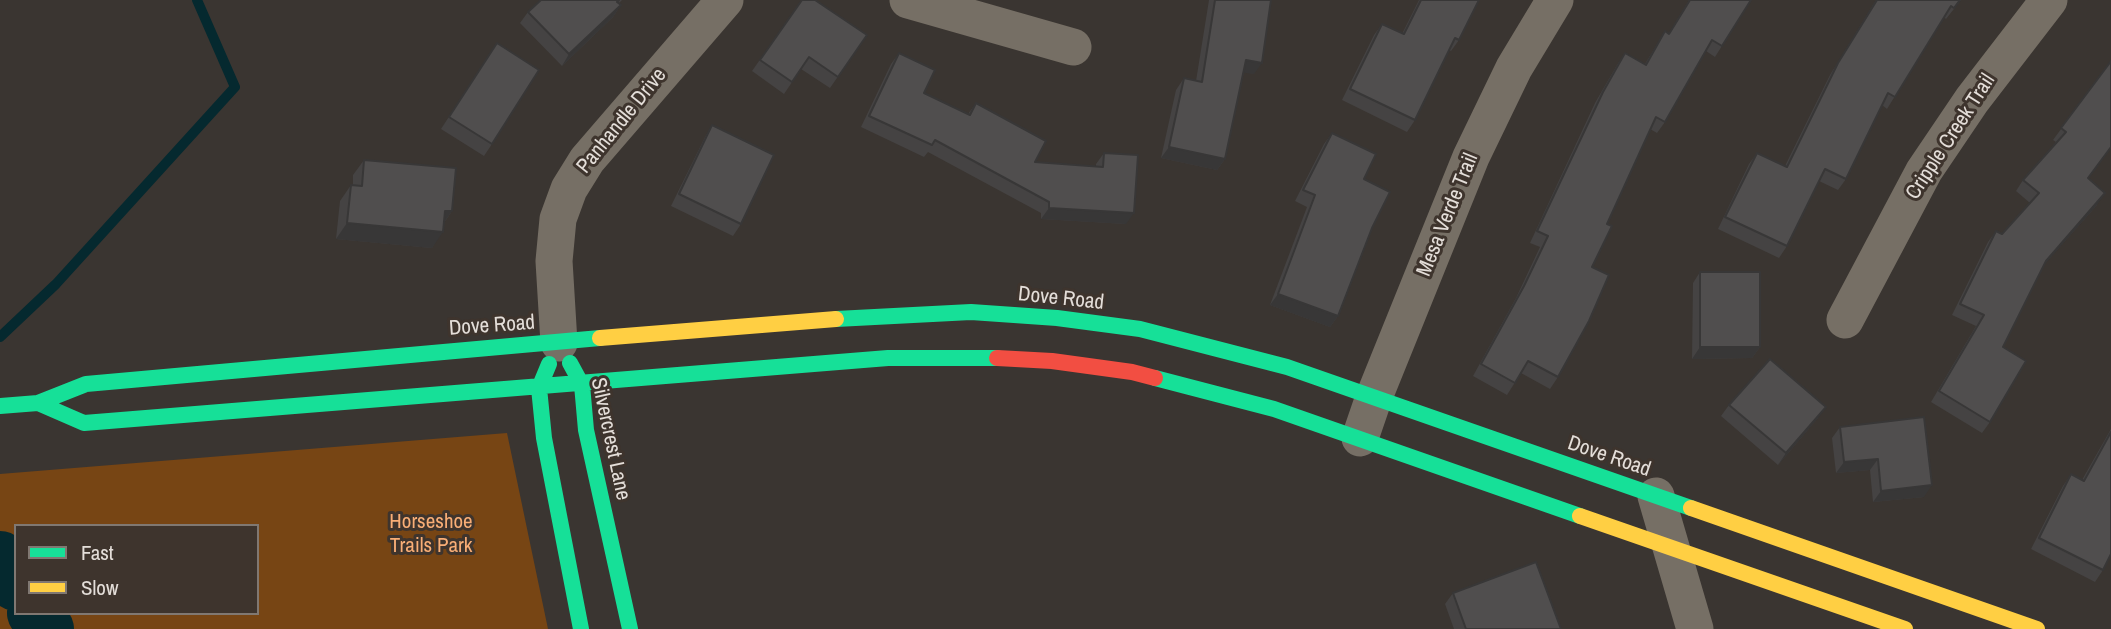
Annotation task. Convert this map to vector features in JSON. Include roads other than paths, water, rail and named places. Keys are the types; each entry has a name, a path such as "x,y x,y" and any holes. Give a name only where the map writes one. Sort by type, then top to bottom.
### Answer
{"main road":[{"name":"Dove Road","path":"0,406 38,403 86,384 559,342 886,315 971,313 1057,318 1140,330 1287,367 2037,629"},
{"name":"Silvercrest Lane","path":"559,342 582,385 586,430 630,629"},
{"path":"559,342 539,388 544,438 581,629"},
{"name":"Dove Road","path":"38,403 84,423 582,385 888,358 970,357 1052,361 1132,372 1274,409 1905,629"}],"street":[{"name":"Panhandle Drive","path":"559,342 554,261 558,219 569,189 587,160 725,0"},
{"path":"908,0 1073,47"},
{"name":"Mesa Verde Trail","path":"1360,438 1471,157 1514,68 1555,0"},
{"name":"Cripple Creek Trail","path":"1845,320 1924,171 1972,100 2049,0"},
{"path":"1656,496 1695,629"}],"waterway":[{"path":"0,337 56,284 235,87 197,0"},
{"path":"0,559 14,580"},
{"path":"36,615 46,629"}],"park label":[{"name":"Horseshoe Trails Park","path":"431,534"}]}
